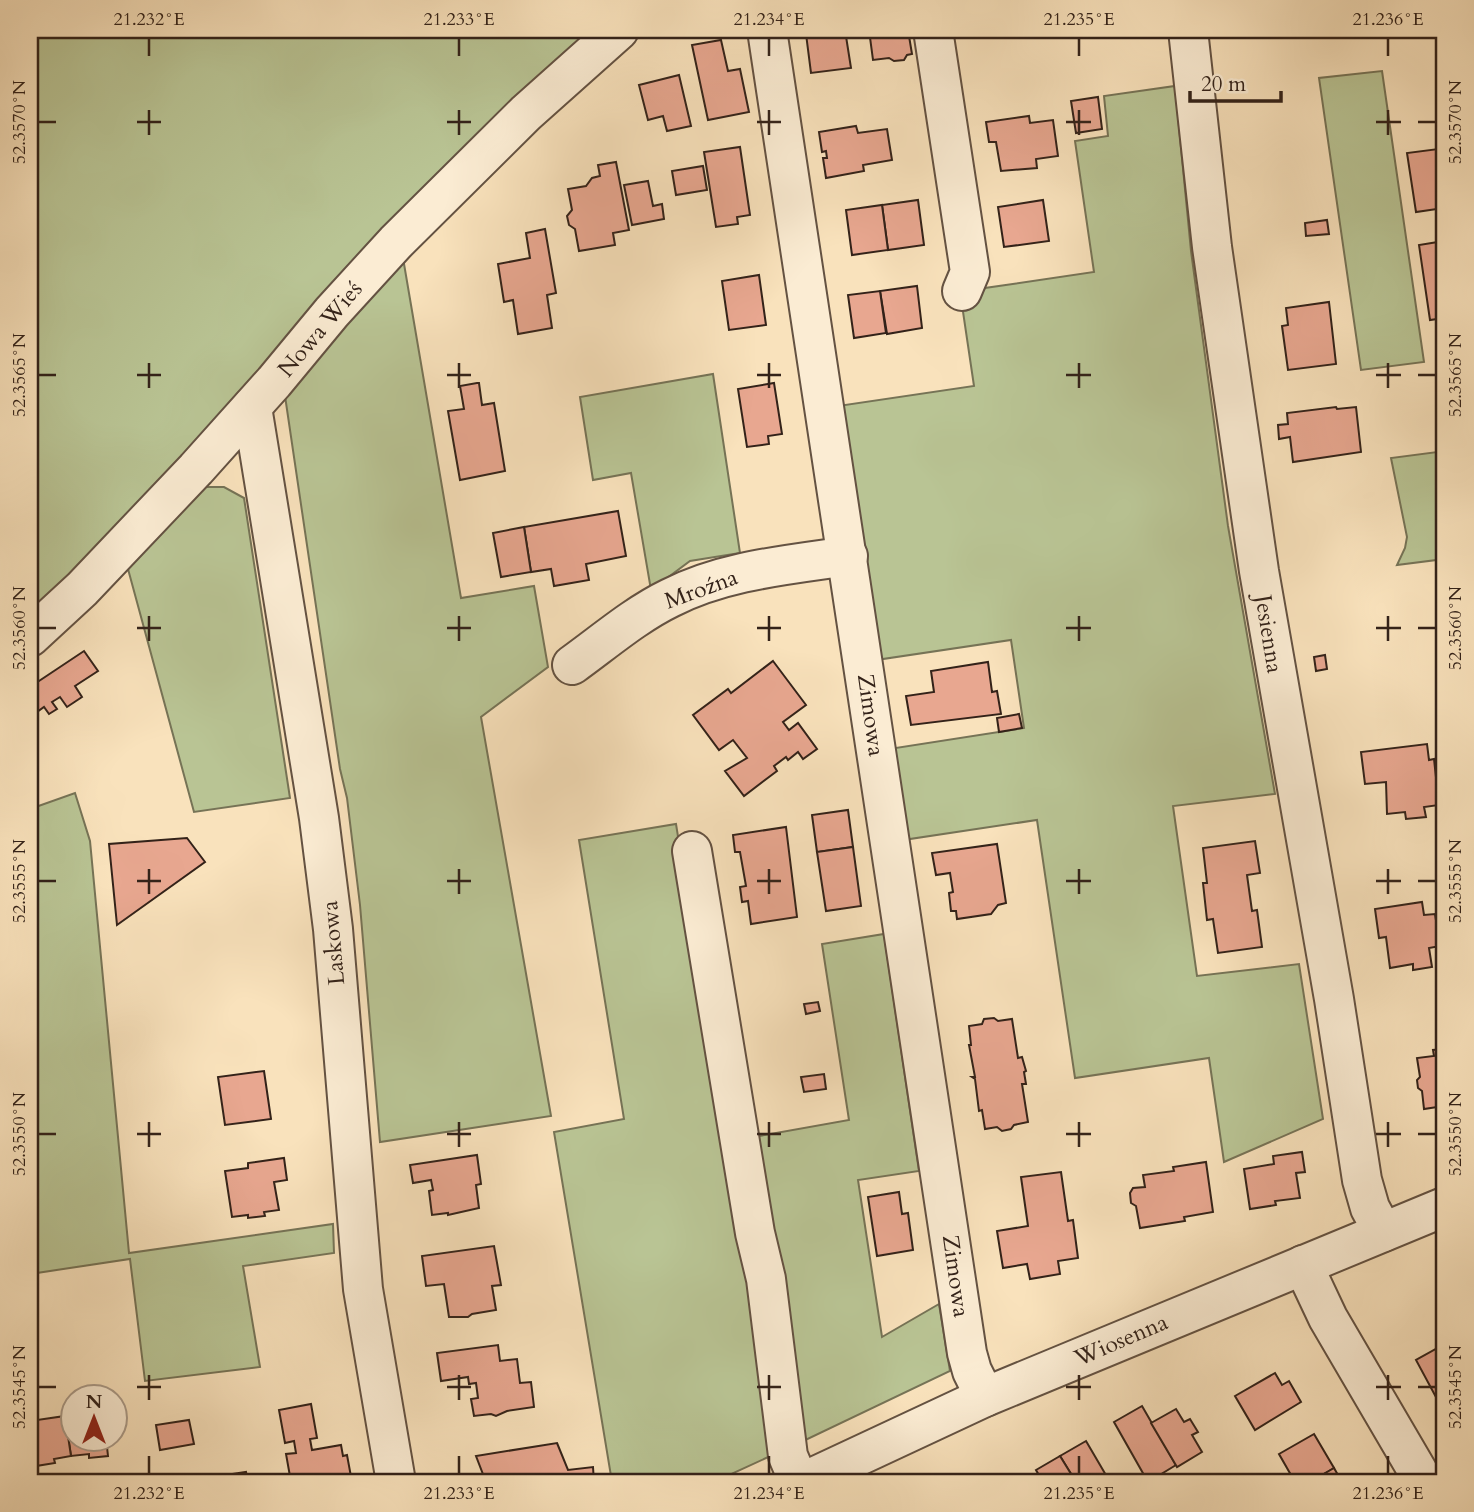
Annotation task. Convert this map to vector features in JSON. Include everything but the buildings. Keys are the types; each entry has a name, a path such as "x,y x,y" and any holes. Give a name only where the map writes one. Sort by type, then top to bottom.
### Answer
{"street":[{"name":"Nowa Wieś","path":"30,637 82,589 252,407 332,312 396,242 526,113 619,30"},
{"name":"Zimowa","path":"767,30 967,1353 972,1371 985,1397"},
{"path":"933,30 971,272 962,291"},
{"name":"Jesienna","path":"1188,30 1212,247 1259,571 1334,999 1362,1180 1370,1208 1383,1232"},
{"name":"Laskowa","path":"252,407 319,818 333,929 363,1289 396,1482"},
{"name":"Mroźna","path":"572,665 652,608 695,587 757,570 848,556"},
{"path":"692,852 755,1233 766,1279 788,1456 801,1482"},
{"name":"Wiosenna","path":"801,1482 985,1397 1444,1207"},
{"path":"1303,1265 1328,1318 1424,1482"}],"green space":[{"path":"30,30 599,30 163,487 30,620"},
{"path":"1382,71 1424,362 1361,370 1319,78"},
{"path":"1175,86 1191,251 1228,526 1275,794 1173,806 1197,976 1299,964 1323,1119 1224,1162 1209,1058 1075,1078 1037,820 903,840 889,749 1024,728 1011,640 876,660 838,406 974,386 962,305 973,302 985,288 1094,272 1075,141 1108,136 1104,96"},
{"path":"403,258 461,598 534,586 548,667 481,717 551,1116 380,1142 360,905 347,798 340,769 285,396"},
{"path":"713,374 740,553 690,561 651,590 631,473 593,480 580,397"},
{"path":"1437,452 1444,504 1444,559 1397,565 1407,537 1391,458"},
{"path":"203,487 224,487 244,498 290,798 194,812 128,569"},
{"path":"75,793 90,841 129,1253 333,1224 334,1253 243,1266 260,1367 145,1381 130,1259 30,1274 30,809"},
{"path":"676,824 777,1453 714,1482 612,1482 554,1132 624,1119 579,840"},
{"path":"884,934 919,1171 858,1180 882,1337 939,1304 950,1371 795,1445 754,1137 849,1120 822,944"}]}
